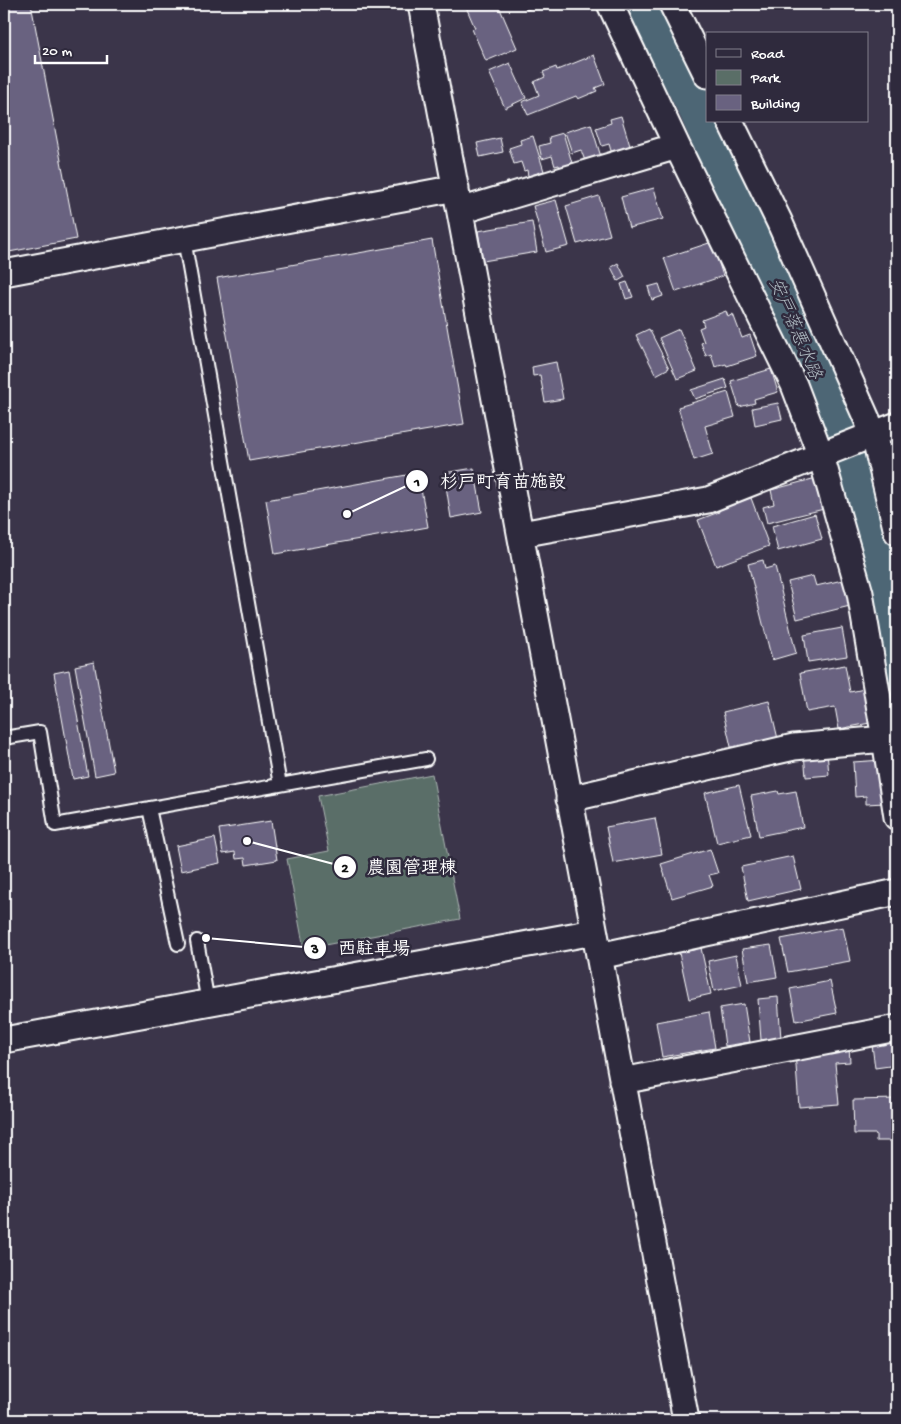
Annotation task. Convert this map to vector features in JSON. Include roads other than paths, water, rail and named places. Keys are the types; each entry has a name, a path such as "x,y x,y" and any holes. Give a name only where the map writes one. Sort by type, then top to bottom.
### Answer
{"street":[{"path":"421,4 686,1420"},
{"path":"610,4 794,385 825,454 860,593 897,817"},
{"path":"672,4 706,73"},
{"path":"730,122 779,221 869,437 897,532"},
{"path":"4,273 184,239 458,200 678,146"},
{"path":"521,534 708,500 897,425"},
{"path":"569,799 794,747 885,739"},
{"path":"4,1040 208,1003 596,944 897,892"},
{"path":"622,1081 897,1028"}],"lane":[{"path":"184,239 280,785"},
{"path":"4,738 40,732 55,825 426,759"},
{"path":"149,808 178,944"},
{"path":"196,940 208,1003"}],"waterway":[{"name":"安戸落悪水路","path":"648,4 706,121"},
{"name":"安戸落悪水路","path":"707,122 869,495 897,667"}],"place":[{"name":"杉戸町育苗施設","path":"347,514"},
{"name":"農園管理棟","path":"247,841"},
{"name":"西駐車場","path":"206,938"}]}
